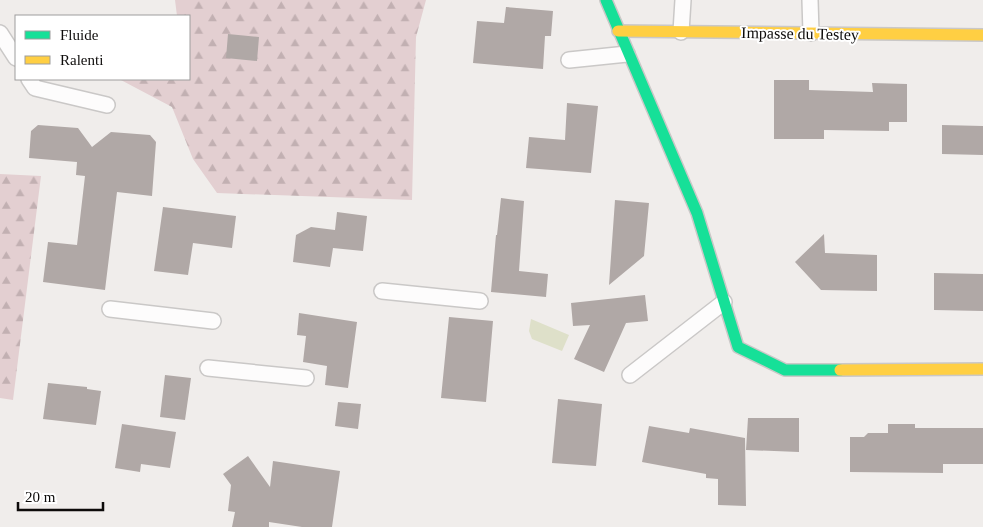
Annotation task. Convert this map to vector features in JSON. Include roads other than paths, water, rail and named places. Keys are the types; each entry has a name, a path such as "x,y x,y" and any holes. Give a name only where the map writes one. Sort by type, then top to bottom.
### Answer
{"street":[{"path":"606,0 696,214 738,347 785,370 983,369"},
{"name":"Impasse du Testey","path":"618,31 983,34"}],"lane":[{"path":"681,32 683,0"},
{"path":"810,0 812,33"},
{"path":"0,33 15,56"},
{"path":"569,60 628,54"},
{"path":"30,80 35,88 107,105"},
{"path":"382,291 480,301"},
{"path":"630,376 724,302"},
{"path":"110,309 214,321"},
{"path":"208,368 306,378"}]}
